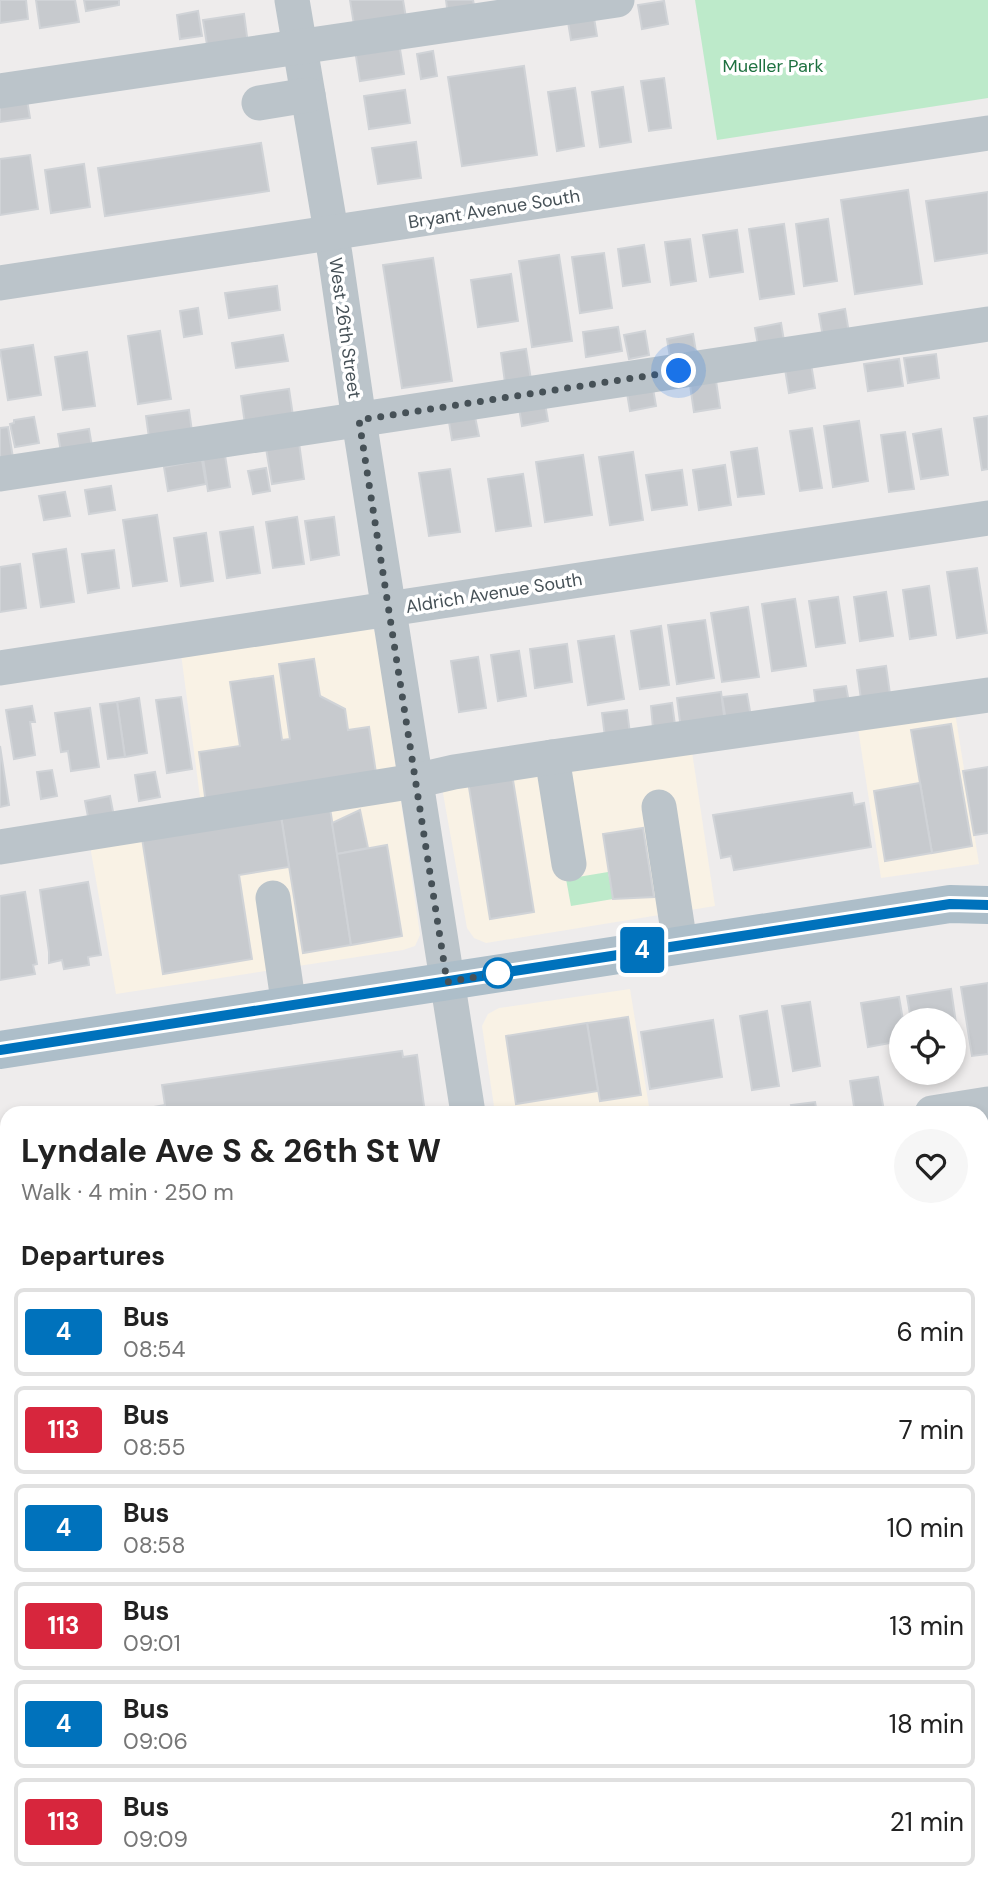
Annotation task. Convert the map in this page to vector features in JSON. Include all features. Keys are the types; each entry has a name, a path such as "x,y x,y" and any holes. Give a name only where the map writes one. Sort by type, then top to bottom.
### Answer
{"main road":[{"path":"950,904 988,890"},
{"path":"0,1050 950,904 988,905"}],"street":[{"name":"West 26th Street","path":"292,0 331,233 467,1106"},
{"path":"0,91 617,0"},
{"path":"259,103 308,95"},
{"name":"Bryant Avenue South","path":"0,283 988,133"},
{"path":"0,474 988,324"},
{"name":"Aldrich Avenue South","path":"0,668 988,518"},
{"path":"0,847 415,781 447,773 988,695"},
{"path":"552,757 569,864"},
{"path":"659,807 680,944"},
{"path":"273,898 289,1007"}],"shaded area":[{"path":"365,627 374,630 378,641 420,935 415,946 116,994 87,829 202,812 181,654"},
{"path":"954,706 979,864 881,878 857,722"},
{"path":"691,745 715,906 486,943 474,938 467,928 441,782"},
{"path":"630,989 649,1106 494,1106 482,1026 488,1014 499,1008"}],"green space":[{"name":"Mueller Park","path":"695,0 988,0 988,98 717,140"},
{"path":"608,872 613,899 571,906 566,879"}],"building":[{"path":"0,0 26,0 28,19 0,23"},
{"path":"36,0 75,0 79,22 40,28"},
{"path":"84,0 119,0 119,5 86,11"},
{"path":"350,0 403,0 406,18 354,25"},
{"path":"446,0 473,0 475,10 448,15"},
{"path":"664,1 668,24 642,29 638,5"},
{"path":"198,11 202,36 180,39 177,15"},
{"path":"593,12 597,36 571,40 567,16"},
{"path":"244,14 248,44 208,51 203,20"},
{"path":"399,43 404,74 360,81 355,50"},
{"path":"433,51 437,76 421,79 417,54"},
{"path":"524,66 537,155 462,166 448,77"},
{"path":"664,78 671,128 649,131 641,81"},
{"path":"623,87 631,142 600,147 592,92"},
{"path":"575,88 584,146 557,151 548,92"},
{"path":"405,90 410,123 369,129 364,96"},
{"path":"26,94 30,118 0,122 0,98"},
{"path":"416,142 421,178 378,184 372,148"},
{"path":"261,143 269,191 105,216 98,168"},
{"path":"30,155 38,209 0,215 0,159"},
{"path":"84,164 90,207 51,213 45,170"},
{"path":"908,190 922,284 855,294 841,200"},
{"path":"988,192 988,253 935,261 926,201"},
{"path":"828,219 837,281 804,286 796,224"},
{"path":"784,224 794,294 760,299 749,229"},
{"path":"737,230 743,272 710,277 703,235"},
{"path":"690,239 696,281 671,285 665,242"},
{"path":"644,245 650,282 623,286 618,249"},
{"path":"604,253 612,308 580,313 572,257"},
{"path":"559,255 572,341 532,347 519,261"},
{"path":"433,258 452,381 402,388 383,265"},
{"path":"511,274 518,321 478,327 471,280"},
{"path":"277,286 280,310 229,318 225,293"},
{"path":"198,308 202,334 184,337 180,311"},
{"path":"845,309 849,333 823,337 819,314"},
{"path":"781,323 785,347 759,351 755,328"},
{"path":"618,327 622,351 586,357 583,332"},
{"path":"160,331 171,399 138,404 128,336"},
{"path":"645,331 649,355 629,359 624,335"},
{"path":"693,334 697,358 671,363 667,339"},
{"path":"283,335 288,361 236,368 232,343"},
{"path":"33,345 41,395 8,400 0,350"},
{"path":"526,349 532,386 506,390 501,353"},
{"path":"87,352 95,406 63,410 55,357"},
{"path":"936,354 939,378 908,383 904,358"},
{"path":"899,359 903,386 868,391 864,364"},
{"path":"811,364 815,388 789,393 785,369"},
{"path":"715,374 720,408 694,412 689,378"},
{"path":"652,383 656,406 630,411 626,387"},
{"path":"289,389 293,416 245,424 241,396"},
{"path":"544,398 548,421 522,426 518,402"},
{"path":"189,410 193,439 150,445 146,416"},
{"path":"474,412 479,436 452,440 448,416"},
{"path":"988,416 988,469 982,470 974,418"},
{"path":"34,417 39,443 15,447 10,424 14,423 14,420"},
{"path":"859,421 868,481 833,487 824,426"},
{"path":"8,427 13,458 0,460 0,428"},
{"path":"812,428 822,488 800,491 790,431"},
{"path":"89,429 93,453 62,458 58,434"},
{"path":"941,429 948,475 921,479 913,434"},
{"path":"905,432 914,489 889,492 881,435"},
{"path":"299,443 304,479 272,484 266,448"},
{"path":"757,448 764,494 738,497 731,452"},
{"path":"224,449 230,487 208,491 202,452"},
{"path":"633,452 643,520 610,525 599,457"},
{"path":"583,455 592,515 545,522 536,462"},
{"path":"202,460 206,484 168,491 164,467"},
{"path":"725,465 731,505 699,510 693,470"},
{"path":"266,468 270,491 253,494 248,471"},
{"path":"450,469 460,532 429,536 419,473"},
{"path":"682,470 687,505 652,510 646,475"},
{"path":"523,474 531,526 496,531 488,479"},
{"path":"111,486 115,510 89,514 85,490"},
{"path":"65,492 70,516 44,520 39,496"},
{"path":"157,515 167,581 133,586 123,520"},
{"path":"297,517 304,564 273,568 266,522"},
{"path":"334,517 339,555 311,560 305,521"},
{"path":"253,527 260,573 227,578 220,532"},
{"path":"206,533 213,581 181,586 174,538"},
{"path":"66,549 74,602 41,607 33,554"},
{"path":"114,550 119,588 88,593 82,554"},
{"path":"20,564 26,608 0,612 0,567"},
{"path":"977,568 987,633 957,638 947,572"},
{"path":"929,586 936,635 910,639 903,590"},
{"path":"886,592 893,636 860,641 854,597"},
{"path":"838,597 845,643 816,647 809,601"},
{"path":"795,599 806,666 772,671 762,604"},
{"path":"748,607 759,677 722,682 711,613"},
{"path":"705,620 714,678 677,684 668,625"},
{"path":"661,626 669,685 640,689 631,631"},
{"path":"614,636 624,699 588,705 578,641"},
{"path":"567,644 572,682 535,688 530,649"},
{"path":"519,651 526,696 498,701 491,655"},
{"path":"478,657 486,708 459,712 451,661"},
{"path":"314,659 320,696 345,709 348,730 369,727 378,786 207,811 199,752 240,746 230,682 273,676 282,740 290,739 279,664"},
{"path":"886,666 890,694 861,699 857,670"},
{"path":"846,686 850,708 817,713 814,690"},
{"path":"721,692 725,723 681,729 677,698"},
{"path":"747,694 751,717 726,721 722,697"},
{"path":"181,697 192,769 167,773 156,700"},
{"path":"139,698 147,753 125,757 117,702"},
{"path":"117,702 125,757 108,759 100,704"},
{"path":"672,703 675,725 653,728 651,706"},
{"path":"32,706 35,722 30,722 35,755 14,759 6,710"},
{"path":"90,708 99,767 71,771 68,751 61,752 55,713"},
{"path":"627,710 630,734 605,737 602,713"},
{"path":"951,724 972,846 932,853 911,730"},
{"path":"0,746 9,805 0,807"},
{"path":"988,767 988,833 974,835 963,771"},
{"path":"52,770 57,796 41,799 37,772"},
{"path":"155,772 160,797 139,801 135,775"},
{"path":"512,774 534,912 490,919 468,781"},
{"path":"920,783 932,853 885,861 874,791"},
{"path":"852,793 854,805 864,803 871,847 734,870 731,856 721,858 713,815"},
{"path":"110,796 115,822 90,827 85,801"},
{"path":"330,808 351,945 303,953 281,816"},
{"path":"360,810 368,848 337,854 332,823"},
{"path":"281,816 289,867 239,875 252,959 163,974 142,838"},
{"path":"643,828 654,897 613,899 603,834"},
{"path":"387,845 402,936 351,945 337,854"},
{"path":"88,882 101,955 88,957 89,965 64,969 62,960 49,963 40,890"},
{"path":"25,892 37,964 33,965 35,974 0,980 0,896"},
{"path":"988,983 988,1054 972,1056 961,987"},
{"path":"951,989 954,1008 909,1008 907,996"},
{"path":"899,997 901,1008 889,1008 889,1043 868,1047 861,1003"},
{"path":"810,1002 820,1066 793,1071 782,1006"},
{"path":"767,1011 779,1086 752,1090 740,1016"},
{"path":"628,1017 641,1095 600,1101 587,1023"},
{"path":"713,1020 722,1077 650,1089 641,1032"},
{"path":"587,1023 598,1091 516,1104 506,1036"},
{"path":"402,1051 403,1057 417,1055 424,1106 159,1106 165,1105 162,1085"},
{"path":"878,1077 883,1106 854,1106 850,1081"},
{"path":"815,1102 816,1106 791,1106"}],"bus line":[{"name":"4","path":"0,1050 950,904 988,905"}],"route":[{"path":"498,973 447,982 359,420 679,371"}]}
